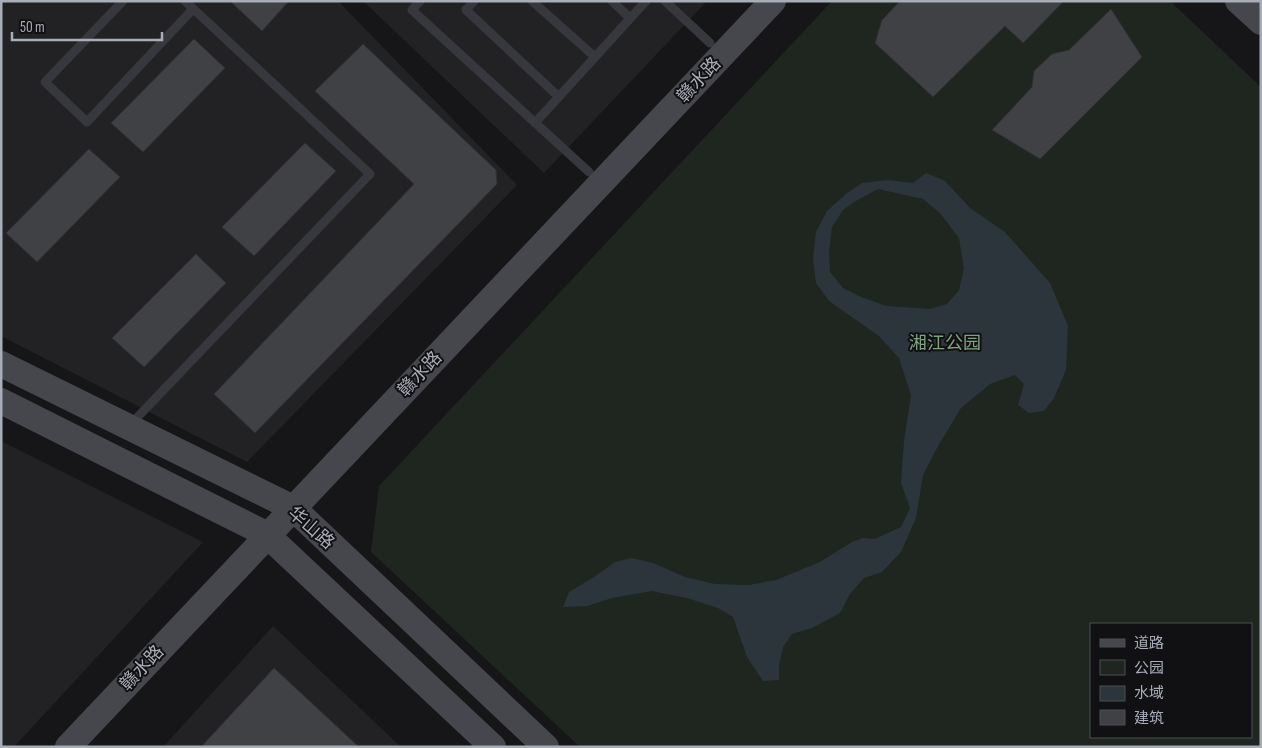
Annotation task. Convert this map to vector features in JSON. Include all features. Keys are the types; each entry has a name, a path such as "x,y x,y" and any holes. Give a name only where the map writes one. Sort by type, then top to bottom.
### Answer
{"main road":[{"name":"赣水路","path":"68,747 588,172 749,1"},
{"name":"赣水路","path":"286,505 773,1"},
{"path":"1238,1 1261,22"},
{"name":"华山路","path":"1,364 286,505 546,747"},
{"name":"华山路","path":"1,401 262,532 493,747"},
{"name":"赣水路","path":"52,747 262,532"}],"lane":[{"path":"122,1 46,82 87,122 193,8"},
{"path":"128,427 370,174 185,1"},
{"path":"420,1 412,10 588,172"},
{"path":"474,1 466,10 559,97"},
{"path":"532,1 595,57"},
{"path":"612,1 630,18"},
{"path":"535,124 646,1"},
{"path":"665,1 710,43"}],"shaded area":[{"path":"1,1 341,1 340,3 517,185 247,462 1,336"},
{"path":"363,1 707,1 544,173"},
{"path":"1,441 203,542 14,747 1,747"},
{"path":"273,626 401,747 163,747"}],"green space":[{"name":"湘江公园","path":"832,1 1170,1 1261,87 1261,747 580,747 371,552 379,486"}],"water":[{"path":"926,173 945,181 970,208 1005,232 1050,283 1068,326 1066,370 1054,398 1044,411 1029,413 1018,405 1024,384 1015,375 990,384 961,408 923,475 916,518 901,552 882,572 864,578 850,594 840,613 812,628 792,634 783,647 779,666 779,680 763,681 747,657 733,617 718,608 687,598 652,591 612,598 587,606 563,607 569,592 615,562 631,558 653,563 685,577 715,584 749,585 776,580 820,562 852,542 863,538 875,539 901,527 910,508 901,483 904,441 911,395 899,358 879,336 829,301 816,283 813,259 816,232 827,211 847,193 862,183 888,180 913,183","holes":["878,189 923,199 940,213 959,238 964,269 959,290 947,304 930,309 886,306 843,288 830,272 829,252 832,227 843,210"]}],"building":[{"path":"230,1 289,1 262,31"},
{"path":"900,1 1064,1 1023,43 1005,26 933,97 875,43 882,20"},
{"path":"1111,9 1142,57 1040,159 992,130 1032,87 1034,71 1052,54 1069,50"},
{"path":"194,39 225,68 143,152 111,123"},
{"path":"363,44 496,170 497,184 255,433 214,394 414,184 315,91"},
{"path":"305,143 336,171 254,256 222,227"},
{"path":"89,149 120,177 37,262 6,233"},
{"path":"196,254 226,283 144,367 112,338"},
{"path":"274,668 359,747 201,747"}]}
